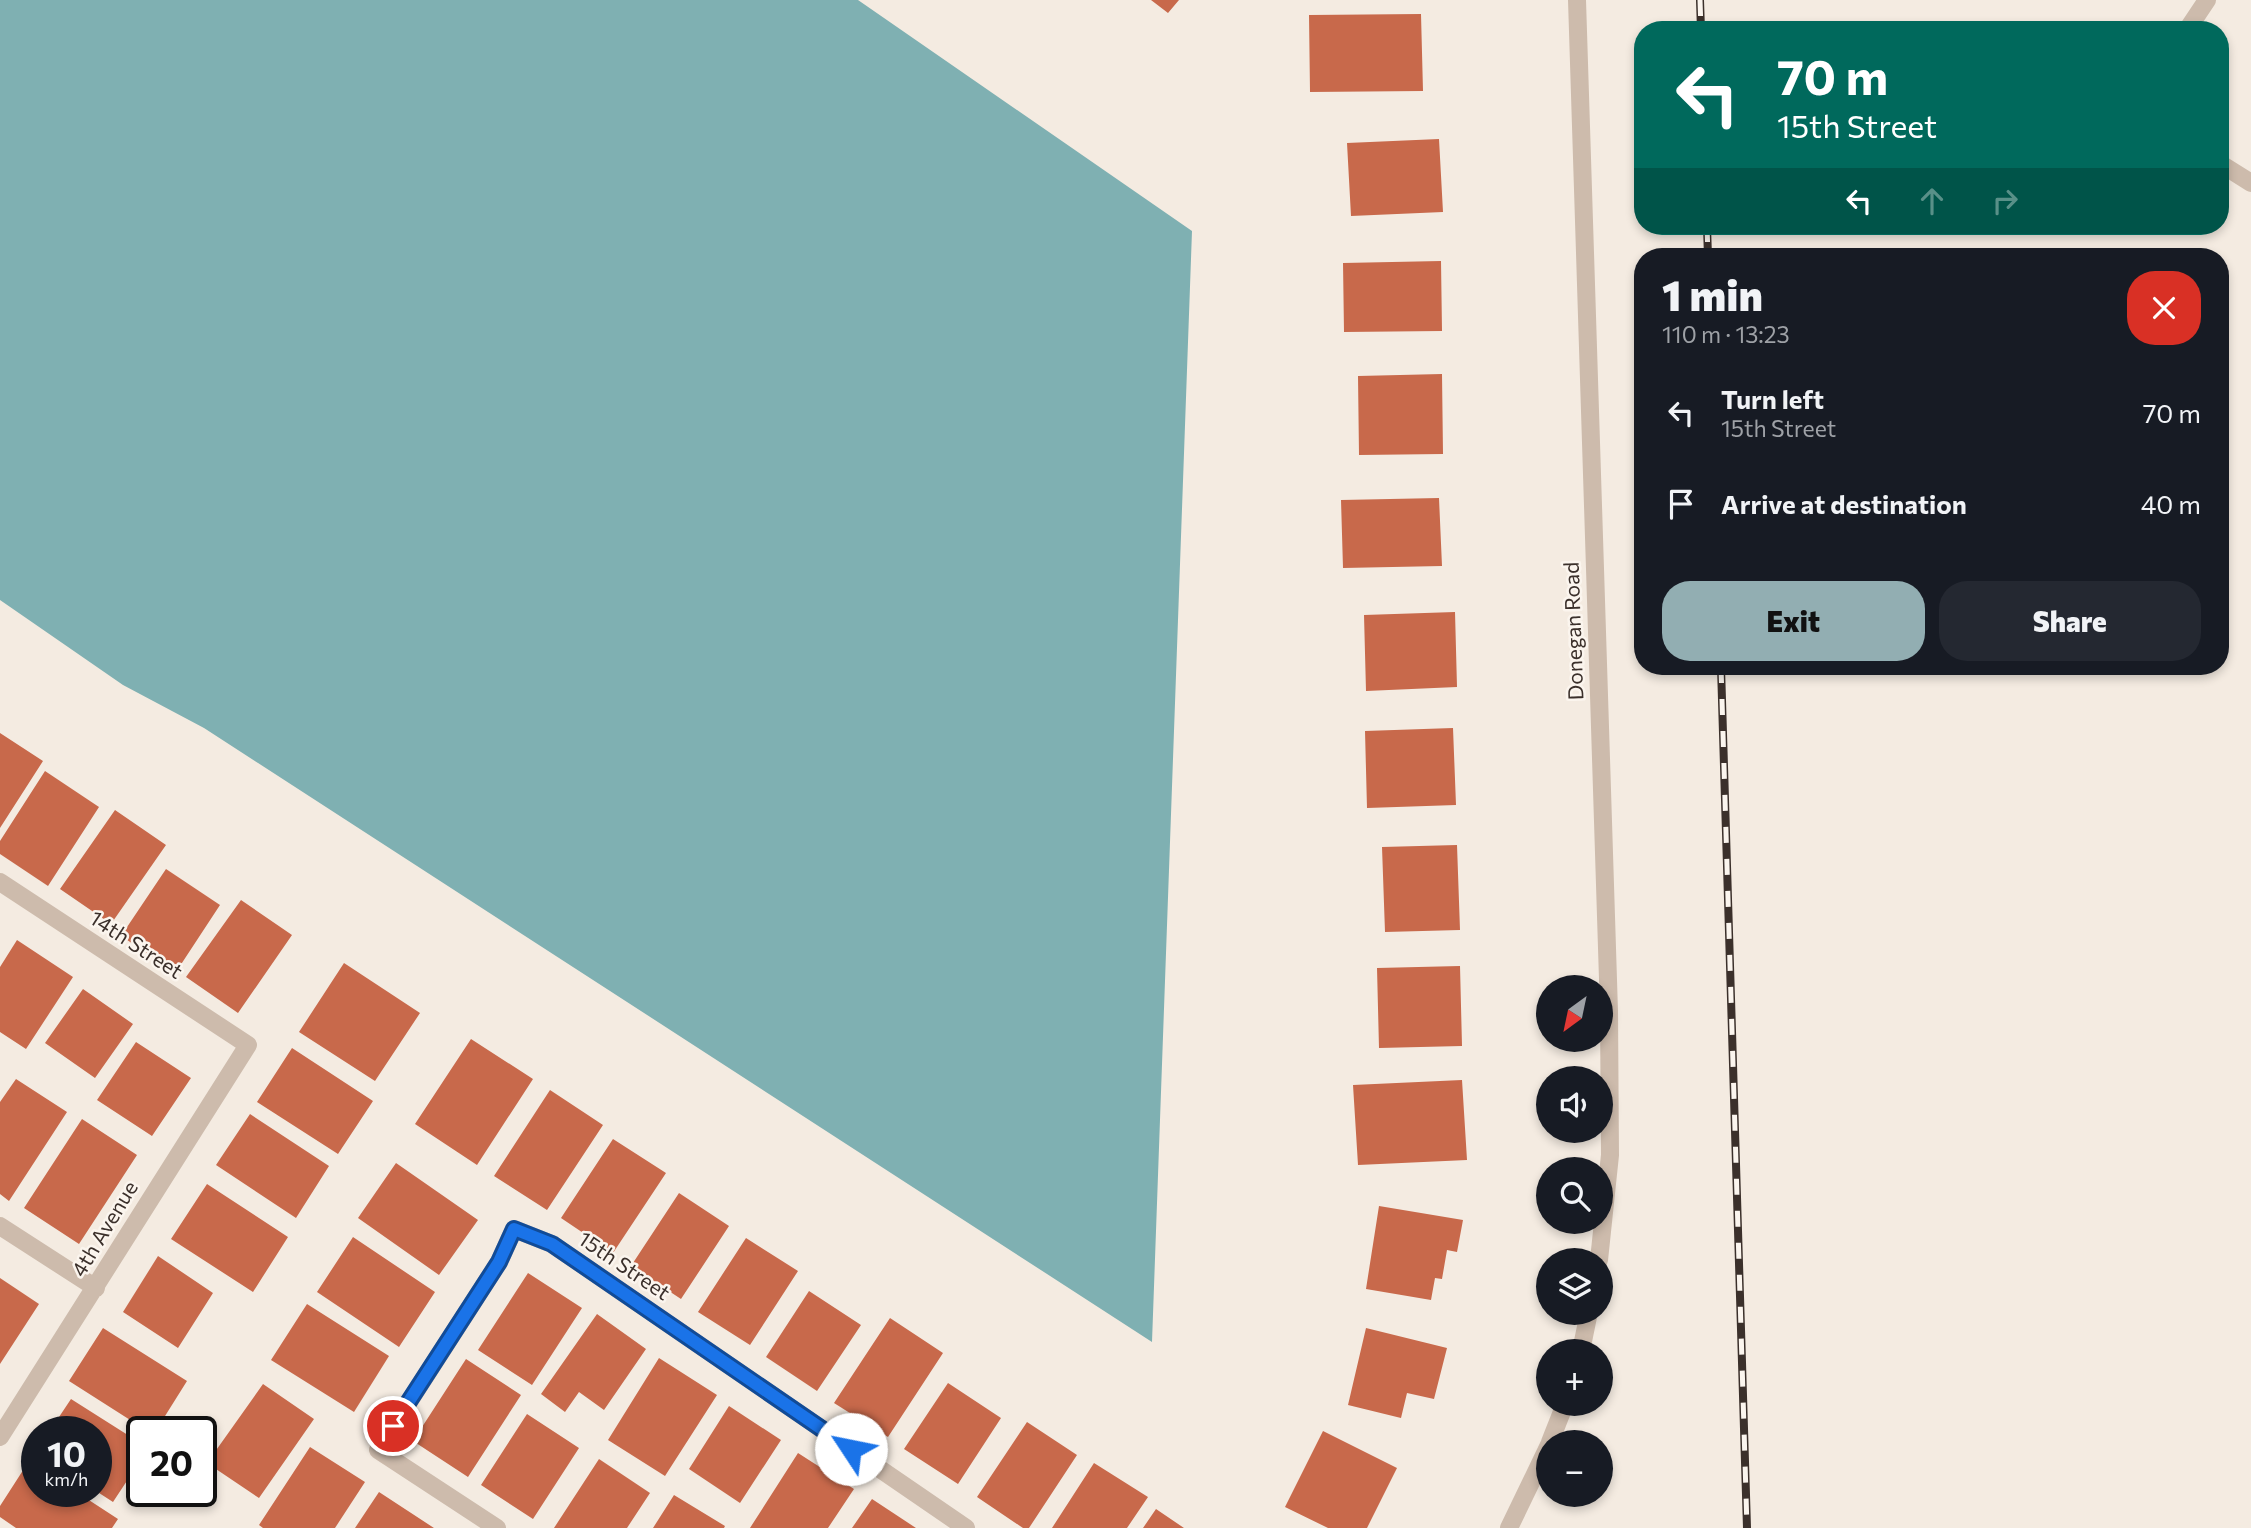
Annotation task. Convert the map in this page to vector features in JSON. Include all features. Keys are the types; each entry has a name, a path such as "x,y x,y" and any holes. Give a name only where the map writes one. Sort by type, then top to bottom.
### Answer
{"street":[{"name":"Donegan Road","path":"1577,0 1609,1011 1610,1155 1600,1248"},
{"path":"2193,21 2207,0"},
{"path":"2229,169 2251,183"},
{"name":"14th Street","path":"0,882 248,1045"},
{"name":"4th Avenue","path":"0,1437 248,1045"},
{"path":"0,1226 96,1288"},
{"name":"15th Street","path":"497,1528 378,1450 499,1262 514,1229 552,1244 966,1528"},
{"path":"1509,1528 1536,1471"}],"water":[{"path":"0,0 858,0 1192,231 1152,1342 204,728 123,685 0,600"}],"building":[{"path":"1151,0 1179,0 1168,13"},
{"path":"1421,14 1423,91 1310,92 1309,15"},
{"path":"1439,139 1443,212 1351,216 1347,143"},
{"path":"1441,261 1442,331 1344,332 1343,263"},
{"path":"1442,374 1443,454 1359,455 1358,376"},
{"path":"1439,498 1442,566 1343,568 1341,500"},
{"path":"1455,612 1457,687 1366,691 1364,615"},
{"path":"1453,728 1456,805 1367,808 1365,731"},
{"path":"0,733 43,761 0,828"},
{"path":"45,771 99,807 48,886 0,854 0,841"},
{"path":"115,810 166,845 111,924 60,889"},
{"path":"1457,845 1460,930 1385,932 1382,847"},
{"path":"166,869 220,905 176,972 121,936"},
{"path":"241,900 292,935 238,1013 186,977"},
{"path":"17,940 73,977 26,1049 0,1032 0,967"},
{"path":"344,963 420,1013 375,1081 299,1032"},
{"path":"1460,966 1462,1046 1379,1048 1377,968"},
{"path":"83,989 133,1024 95,1078 45,1043"},
{"path":"471,1039 533,1079 477,1165 415,1124"},
{"path":"136,1042 191,1078 152,1136 97,1100"},
{"path":"292,1048 373,1101 338,1154 257,1102"},
{"path":"16,1079 67,1112 9,1201 0,1194 0,1102"},
{"path":"1462,1080 1467,1160 1358,1165 1353,1085"},
{"path":"550,1090 603,1125 547,1210 494,1176"},
{"path":"250,1114 329,1166 296,1218 216,1165"},
{"path":"82,1119 137,1155 79,1244 24,1208"},
{"path":"613,1139 666,1173 613,1253 561,1218"},
{"path":"396,1163 478,1220 439,1275 358,1218"},
{"path":"207,1184 288,1237 253,1292 171,1239"},
{"path":"679,1193 729,1226 681,1299 631,1266"},
{"path":"1379,1206 1463,1220 1457,1252 1447,1250 1442,1279 1435,1278 1431,1300 1366,1289"},
{"path":"353,1237 435,1292 399,1347 317,1292"},
{"path":"746,1238 798,1271 750,1345 698,1312"},
{"path":"158,1256 213,1293 178,1348 123,1312"},
{"path":"528,1273 582,1308 532,1385 478,1350"},
{"path":"0,1278 39,1304 0,1364"},
{"path":"809,1291 861,1325 817,1391 766,1357"},
{"path":"307,1304 389,1356 354,1412 271,1360"},
{"path":"597,1314 646,1349 604,1410 579,1392 565,1412 541,1394"},
{"path":"890,1318 943,1353 888,1437 834,1403"},
{"path":"103,1328 187,1381 165,1416 126,1417 69,1381"},
{"path":"1366,1328 1447,1348 1434,1399 1407,1393 1401,1418 1348,1405"},
{"path":"659,1358 717,1395 665,1476 608,1440"},
{"path":"466,1359 521,1395 468,1477 413,1441"},
{"path":"948,1383 1001,1418 958,1484 904,1449"},
{"path":"263,1384 314,1419 259,1498 217,1470 217,1449"},
{"path":"71,1399 98,1416 60,1416"},
{"path":"729,1406 781,1440 740,1503 689,1469"},
{"path":"527,1414 579,1448 533,1519 481,1485"},
{"path":"1027,1422 1077,1455 1029,1528 1023,1528 977,1497"},
{"path":"112,1425 126,1434 126,1482 113,1502"},
{"path":"1323,1431 1397,1468 1367,1528 1328,1528 1285,1507"},
{"path":"310,1447 365,1482 335,1528 263,1528 259,1525"},
{"path":"798,1453 854,1489 828,1528 750,1528"},
{"path":"599,1459 650,1493 627,1528 554,1528"},
{"path":"1094,1463 1148,1497 1127,1528 1052,1528"},
{"path":"21,1473 21,1507 100,1507 118,1519 112,1528 16,1528 0,1517 0,1506"},
{"path":"379,1492 434,1528 355,1528"},
{"path":"674,1495 725,1526 724,1528 653,1528"},
{"path":"872,1499 916,1528 852,1528"},
{"path":"1156,1509 1184,1528 1143,1528"}],"railway":[{"path":"1700,0 1701,21"},
{"path":"1707,235 1708,248"},
{"path":"1721,675 1747,1528"}],"route":[{"path":"393,1426 499,1262 514,1229 552,1244 851,1449"}]}
